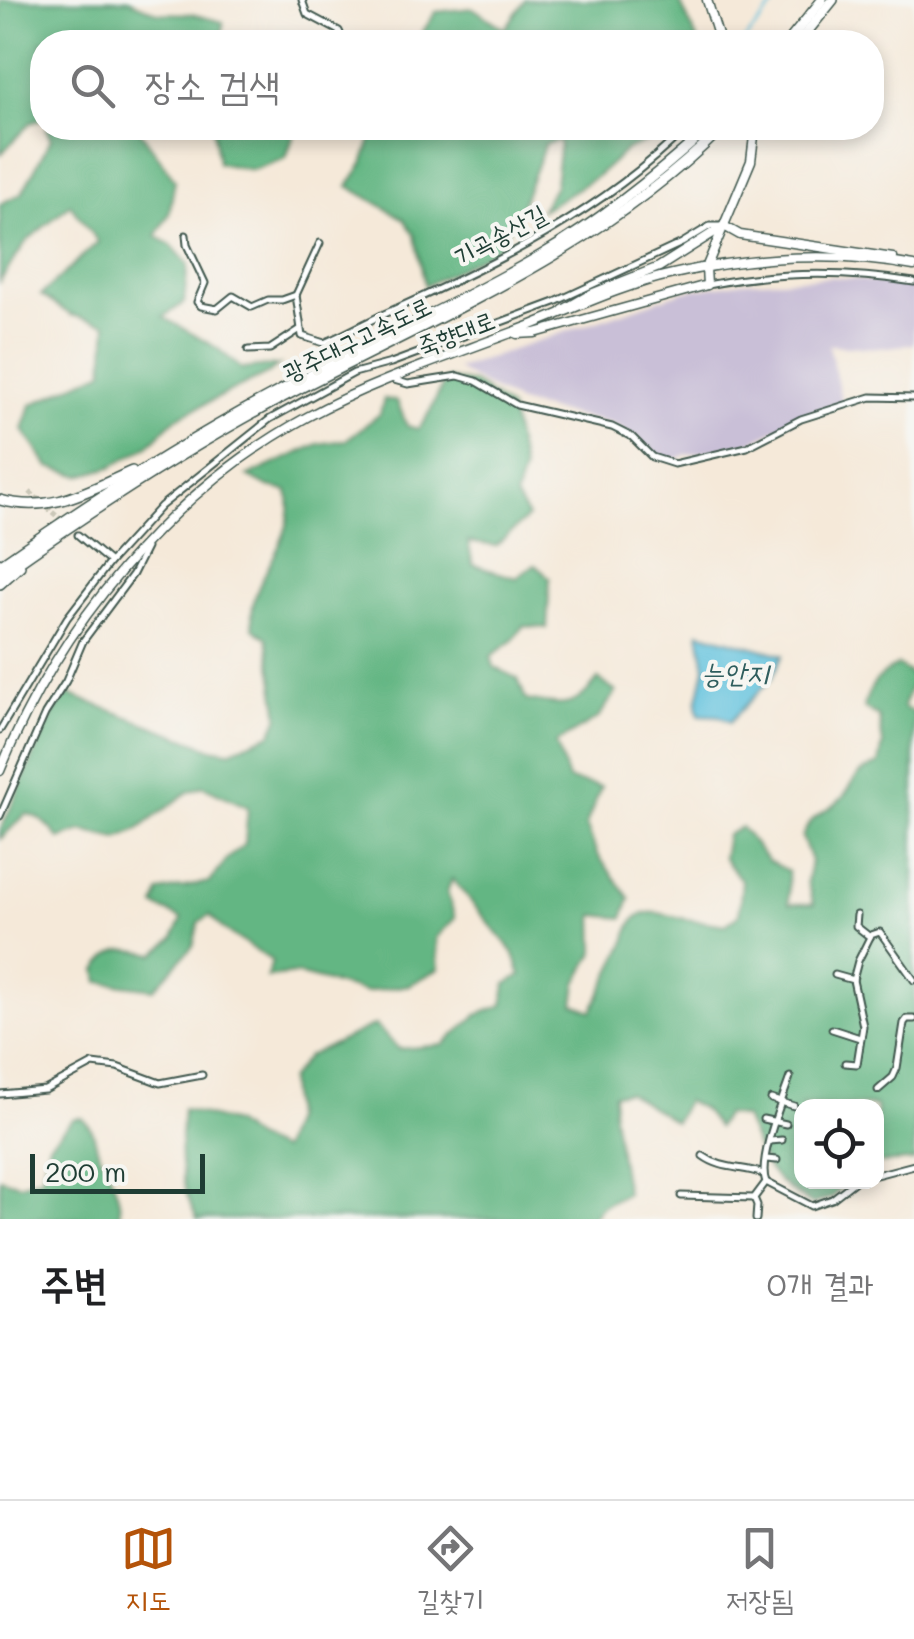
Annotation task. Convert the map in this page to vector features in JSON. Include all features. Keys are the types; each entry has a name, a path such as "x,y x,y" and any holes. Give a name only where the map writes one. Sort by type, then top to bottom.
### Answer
{"highway":[{"path":"798,30 822,0"},
{"path":"809,30 834,0"},
{"name":"광주대구고속도로","path":"0,565 162,457 270,396 542,255 621,201 695,140"},
{"name":"광주대구고속도로","path":"0,574 166,466 275,402 545,263 628,208 708,140"},
{"path":"0,500 22,505 58,504 162,457"},
{"path":"0,584 49,540"}],"main road":[{"path":"708,0 717,30"},
{"path":"508,334 535,333 707,285 706,268 751,161 754,140"},
{"path":"724,226 734,234 864,251 913,266"},
{"path":"554,316 573,302 658,267 724,226"},
{"name":"죽향대로","path":"0,771 22,720 58,655 82,620 150,541 213,480 306,418 391,379 636,284 706,268 822,258 913,266"}],"street":[{"path":"302,0 306,14 337,30"},
{"name":"기곡송산길","path":"300,330 307,340 324,343 528,244 632,178 673,140"},
{"path":"0,730 67,618 110,562 160,506 270,420 354,373 555,302 652,258 710,226 724,226"},
{"path":"186,235 204,283 197,302 200,306 217,309 233,296 252,307 296,295"},
{"path":"248,350 270,350 300,330 296,295 320,243"},
{"path":"707,285 744,278 832,274 914,282"},
{"path":"391,379 408,384 458,376 476,381 517,405 612,427 632,437 652,456 674,464 747,447 801,420 871,397 914,398"},
{"path":"78,535 110,562"},
{"path":"0,816 82,641 133,574 150,541"},
{"path":"857,915 856,926 870,937"},
{"path":"845,1063 857,1064 863,1026 853,980 870,937 880,932 914,980"},
{"path":"835,975 853,980"},
{"path":"878,1090 893,1078 904,1024 914,1019"},
{"path":"832,1029 860,1038"},
{"path":"0,1094 45,1090 93,1064 117,1066 160,1083 202,1075"},
{"path":"790,1077 766,1158 766,1182 812,1206 845,1189"},
{"path":"770,1099 794,1106"},
{"path":"762,1119 786,1124"},
{"path":"770,1141 782,1140"},
{"path":"702,1156 715,1165 763,1174"},
{"path":"766,1158 777,1160"},
{"path":"884,1173 914,1165"},
{"path":"754,1198 766,1182"},
{"path":"681,1196 754,1198"},
{"path":"754,1198 756,1219"}],"shaded area":[{"path":"834,277 914,286 914,344 879,348 829,345 842,403 802,415 748,444 685,455 673,461 653,455 613,424 518,403 456,369 685,291 743,282"}],"green space":[{"path":"0,0 128,0 159,13 191,14 223,22 223,30 30,30 30,123 1,154"},
{"path":"525,0 679,0 693,30 424,30 436,12 473,8 505,29"},
{"path":"50,140 147,140 175,180 169,214 156,236 171,245 188,264 184,303 163,317 217,348 242,369 279,365 176,418 148,446 111,467 81,476 49,467 23,430 31,405 104,371 107,324 71,315 41,295 98,242 70,204 26,242 0,281 0,204 22,193"},
{"path":"215,140 292,140 286,158 252,170 218,163"},
{"path":"371,140 560,140 545,144 518,214 498,247 425,286 415,236 404,219 348,186 363,164"},
{"path":"560,140 650,140 626,150 596,177 540,211 555,185"},
{"path":"447,379 474,383 510,409 523,471 515,497 528,517 496,546 468,542 473,565 516,578 535,565 550,578 547,628 523,626 512,641 491,656 494,667 518,679 526,700 567,704 582,697 598,679 616,692 598,718 556,743 568,780 601,787 586,825 597,854 630,899 623,918 594,915 595,951 577,983 574,1004 592,1011 630,927 641,915 657,913 726,925 739,914 742,881 723,858 727,835 741,827 768,861 788,871 789,904 814,904 807,882 811,861 802,837 813,820 848,791 856,777 879,764 883,744 879,717 864,708 875,682 898,665 914,677 903,707 914,713 914,1161 884,1163 884,1099 794,1099 794,1189 839,1189 833,1197 812,1204 775,1177 744,1118 725,1114 717,1127 701,1108 686,1101 675,1122 627,1092 614,1094 613,1115 626,1193 600,1207 591,1219 197,1219 181,1166 183,1109 233,1123 256,1140 281,1150 292,1120 289,1080 308,1056 375,1025 399,1049 443,1045 477,1015 503,1005 506,984 521,975 513,952 452,879 447,892 455,918 436,938 439,969 409,985 366,992 297,974 267,977 272,961 223,929 210,915 199,922 193,946 154,989 99,982 97,970 110,955 122,950 155,954 174,938 182,919 155,906 159,892 210,882 228,858 245,844 248,807 203,786 118,839 82,831 59,839 45,823 26,814 0,839 0,831 53,714 68,694 210,748 229,751 271,734 279,716 267,638 253,628 252,610 286,529 288,491 268,487 248,476 318,444 346,440 380,414 384,399 397,401 407,426 418,429"},
{"path":"82,1118 93,1132 115,1186 119,1219 0,1217 0,1178 19,1184 42,1177 49,1144 73,1119"}],"water":[{"name":"능안지","path":"699,632 783,655 771,679 730,722 719,716 699,715 697,704 705,668"}],"waterway":[{"path":"753,30 779,0"}],"tunnel":[{"path":"30,492 78,535"}]}
